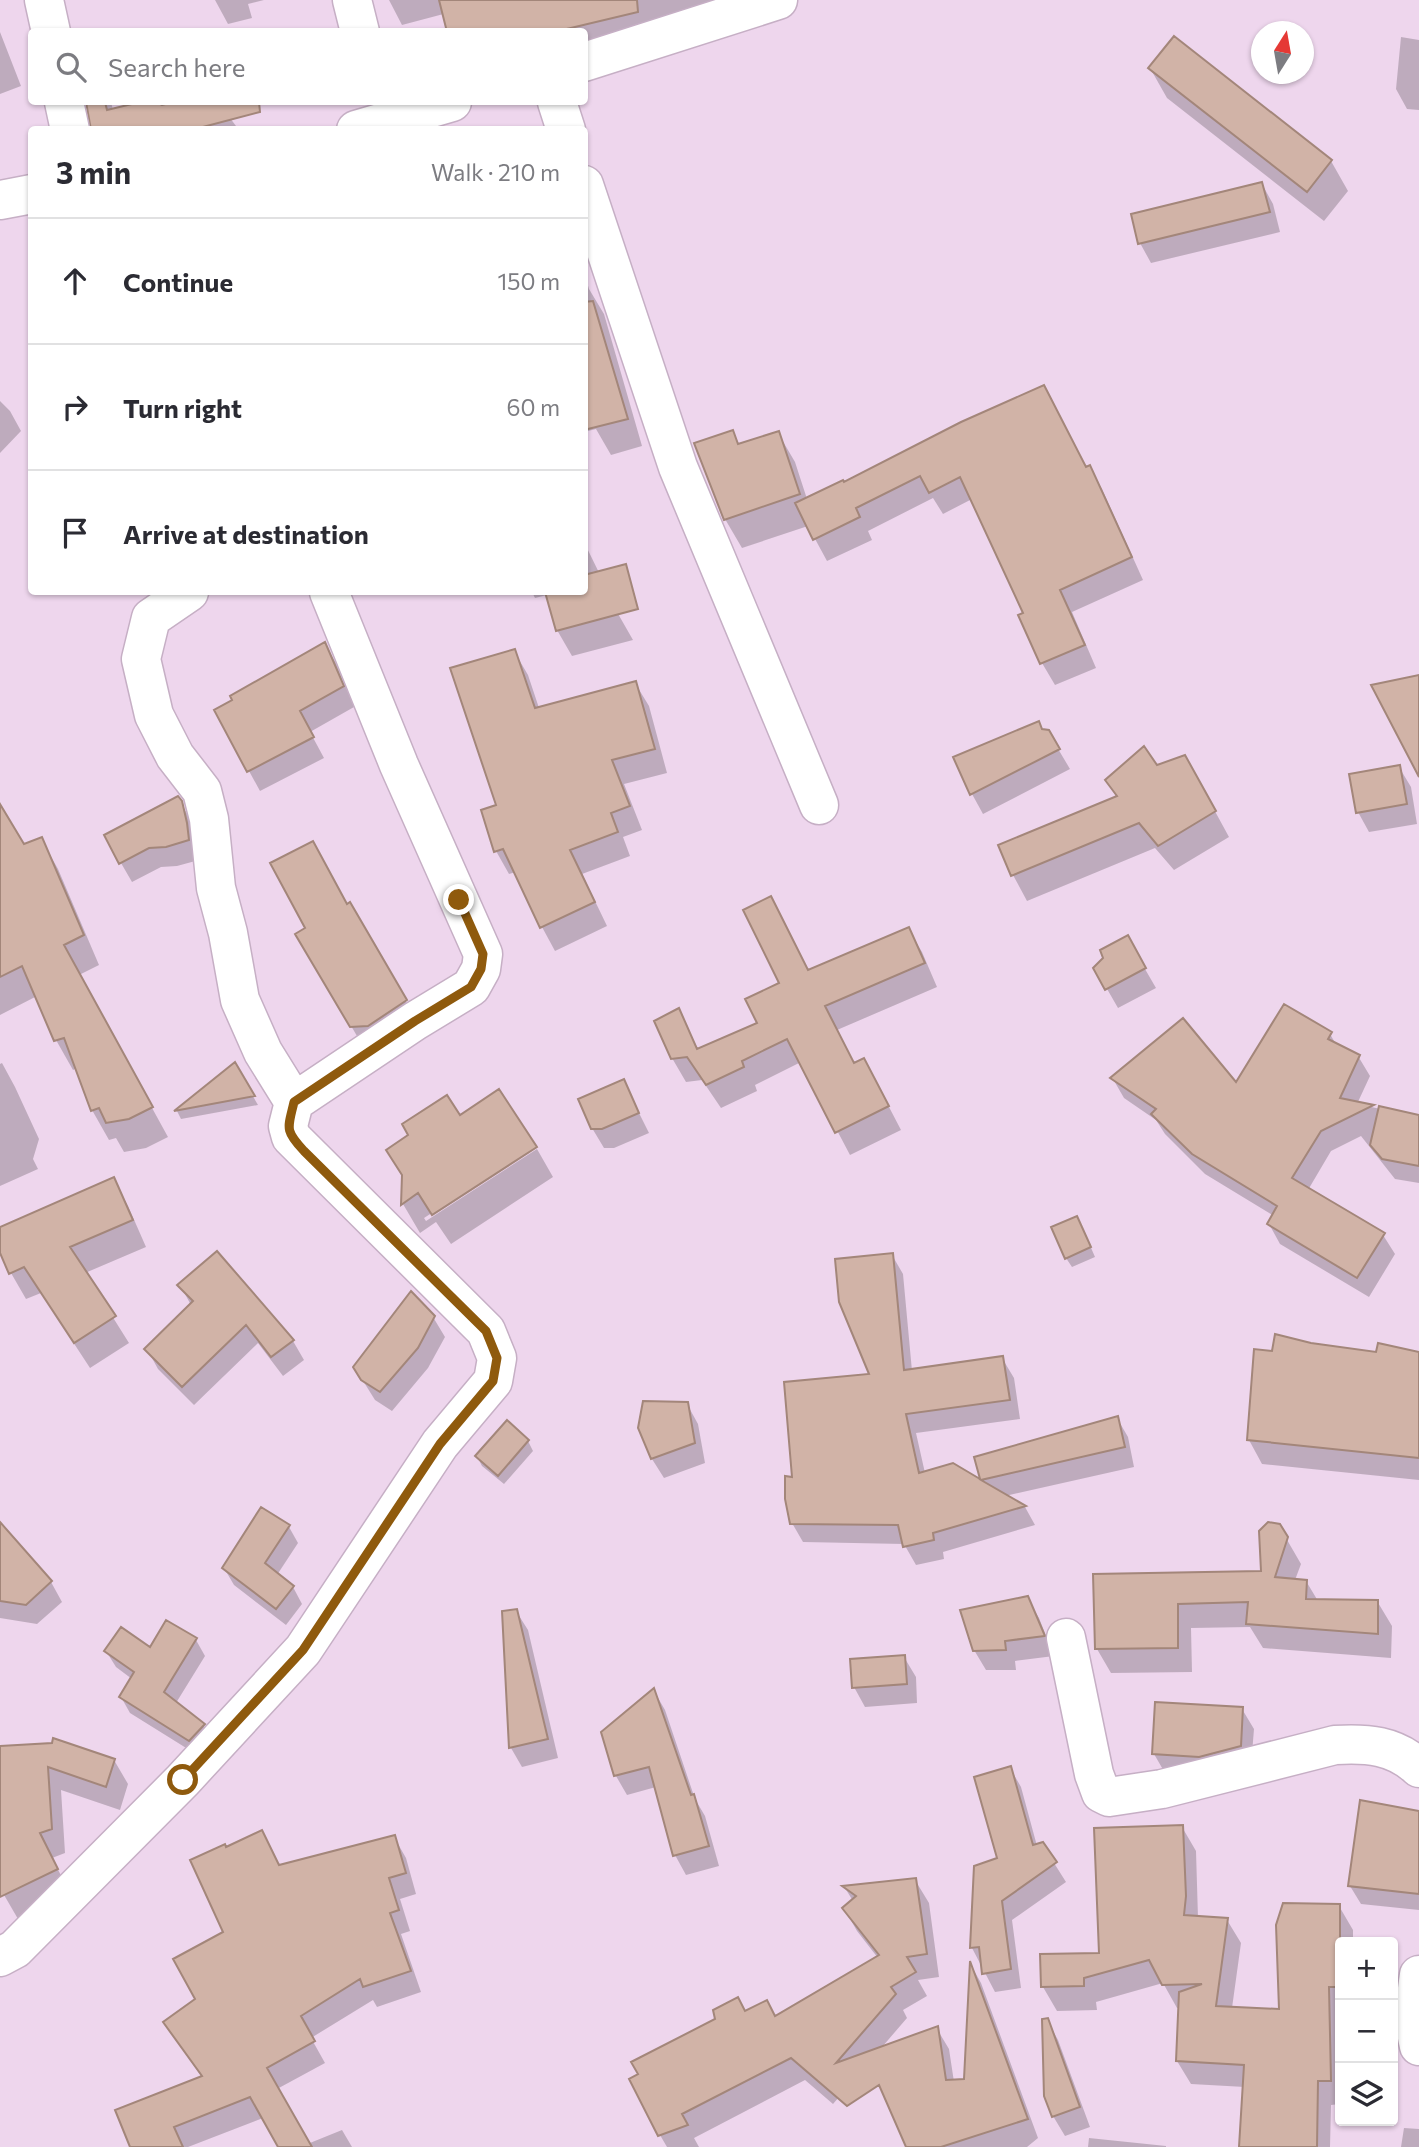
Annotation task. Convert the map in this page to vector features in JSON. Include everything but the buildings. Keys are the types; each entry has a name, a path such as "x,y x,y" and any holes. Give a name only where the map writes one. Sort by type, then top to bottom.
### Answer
{"street":[{"path":"44,0 50,28"},
{"path":"352,0 359,28"},
{"path":"588,61 778,0"},
{"path":"65,105 68,126"},
{"path":"374,117 436,105"},
{"path":"558,105 565,126"},
{"path":"0,200 28,195"},
{"path":"588,198 678,467 819,805"},
{"path":"184,595 151,618 141,659 154,715 175,756 202,791 209,818 216,888 228,933 240,1000 263,1052 294,1102"},
{"path":"0,1957 15,1949 183,1780 303,1650 440,1444 493,1381 497,1358 486,1331 291,1137 288,1126 294,1102 471,987 481,969 483,954 399,765 330,595"},
{"path":"1066,1639 1094,1774 1101,1793 1109,1797 1163,1789 1335,1745 1363,1743 1385,1747 1408,1758 1419,1768"},
{"path":"1419,1975 1413,2018 1419,2046"}],"route":[{"path":"183,1780 303,1650 440,1444 493,1381 497,1358 486,1331 304,1151 291,1137 288,1126 294,1102 471,987 481,969 483,954 459,900"}]}
